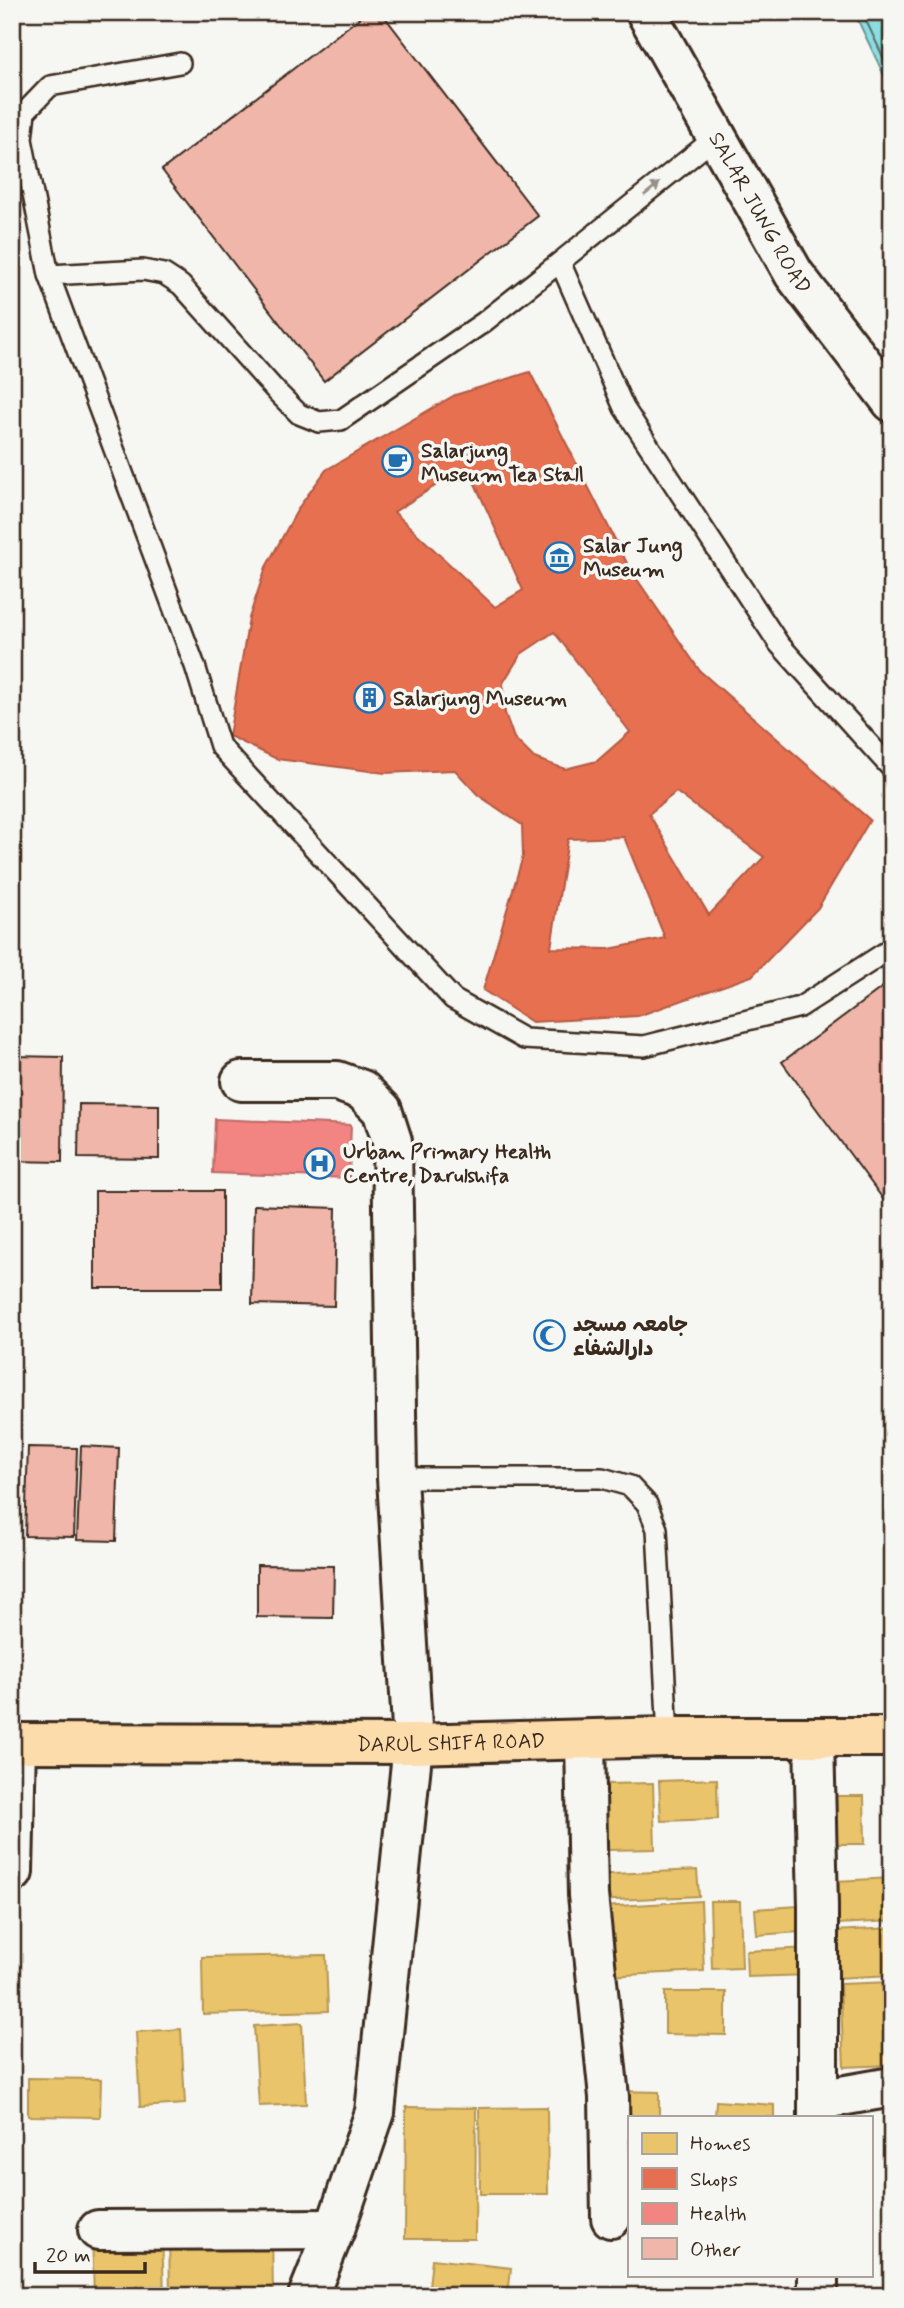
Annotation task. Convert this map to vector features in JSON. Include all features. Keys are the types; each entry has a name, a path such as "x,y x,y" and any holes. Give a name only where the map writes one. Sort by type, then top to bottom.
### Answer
{"main road":[{"name":"DARUL SHIFA ROAD","path":"14,1743 413,1744 668,1737 892,1737"}],"street":[{"name":"SALAR JUNG ROAD","path":"646,12 794,274 892,402"},
{"path":"241,1081 337,1082 362,1090 382,1110 392,1140 397,1478 413,1744 375,2112 335,2229 308,2296"},
{"path":"814,1738 818,2109 892,2087"},
{"path":"585,1740 588,1895 609,2097 611,2218"},
{"path":"13,1871 14,1743"},
{"path":"98,2230 335,2229"},
{"path":"818,2276 818,2296"}],"lane":[{"path":"180,63 50,86 25,112 22,139 49,275 195,666 220,746 453,999 524,1039 644,1046 800,1007 892,948"},
{"path":"49,275 143,270 164,274 181,285 299,414 319,422 341,420 484,322 716,137"},
{"path":"560,262 624,408 779,644 892,769"},
{"path":"397,1478 602,1478 630,1486 647,1504 657,1529 668,1737"}],"water":[{"path":"854,12 892,12 892,92"}],"building: Homes":[{"path":"717,1779 718,1819 661,1821 659,1781"},
{"path":"653,1783 655,1849 608,1850 606,1784"},
{"path":"820,1796 864,1796 865,1844 821,1844"},
{"path":"697,1870 699,1896 594,1901 592,1875"},
{"path":"892,1878 892,1921 838,1924 836,1881"},
{"path":"701,1901 704,1971 606,1976 602,1907"},
{"path":"710,1901 740,1901 742,1968 712,1969"},
{"path":"813,1905 815,1931 757,1935 755,1909"},
{"path":"892,1928 892,1975 836,1978 834,1931"},
{"path":"811,1948 812,1975 747,1977 746,1951"},
{"path":"326,1955 328,2011 203,2014 202,1957"},
{"path":"892,1982 892,2065 844,2067 840,1984"},
{"path":"665,1992 726,1992 726,2035 665,2034"},
{"path":"302,2023 306,2104 259,2106 254,2026"},
{"path":"181,2029 185,2104 140,2107 136,2032"},
{"path":"28,2078 101,2079 100,2117 28,2116"},
{"path":"620,2091 659,2092 659,2116 628,2116 628,2143 619,2143"},
{"path":"716,2101 774,2105 774,2116 715,2116"},
{"path":"406,2107 476,2108 475,2239 405,2239"},
{"path":"547,2107 548,2194 480,2194 479,2108"},
{"path":"272,2231 273,2296 170,2296 169,2232"},
{"path":"162,2232 164,2296 94,2296 92,2234"},
{"path":"432,2259 511,2268 508,2296 428,2296"}],"building: Shops":[{"name":"Salarjung Museum","path":"530,372 630,569 700,671 870,820 818,908 752,976 638,1016 532,1022 483,990 523,856 522,825 478,795 455,770 385,773 277,759 229,736 249,618 266,567 299,507 326,470 455,395","holes":["467,466 523,590 495,607 394,512","554,632 630,732 597,761 565,769 534,758 514,738 505,713 503,683 521,654","676,792 764,857 709,915 649,814","624,837 665,938 609,949 551,948 568,839"]}],"building: Health":[{"path":"215,1119 351,1125 349,1178 213,1173"}],"building: Other":[{"path":"367,12 381,12 538,216 324,381 162,170"},
{"path":"892,980 892,1211 782,1062"},
{"path":"12,1056 63,1057 62,1162 12,1161"},
{"path":"79,1104 159,1105 159,1159 78,1158"},
{"path":"95,1191 222,1191 222,1288 95,1288"},
{"path":"254,1205 336,1208 334,1306 252,1304"},
{"path":"81,1446 119,1448 116,1541 77,1540"},
{"path":"28,1447 77,1448 74,1537 25,1536"},
{"path":"257,1565 334,1566 333,1618 257,1617"}],"place":[{"name":"Salarjung Museum Tea Stall","path":"398,462"},
{"name":"Salar Jung Museum","path":"560,557"},
{"name":"Salarjung Museum","path":"370,698"},
{"name":"Urban Primary Health Centre, Darulshifa","path":"320,1163"},
{"name":"جامعہ مسجد دارالشفاء","path":"550,1336"}]}
